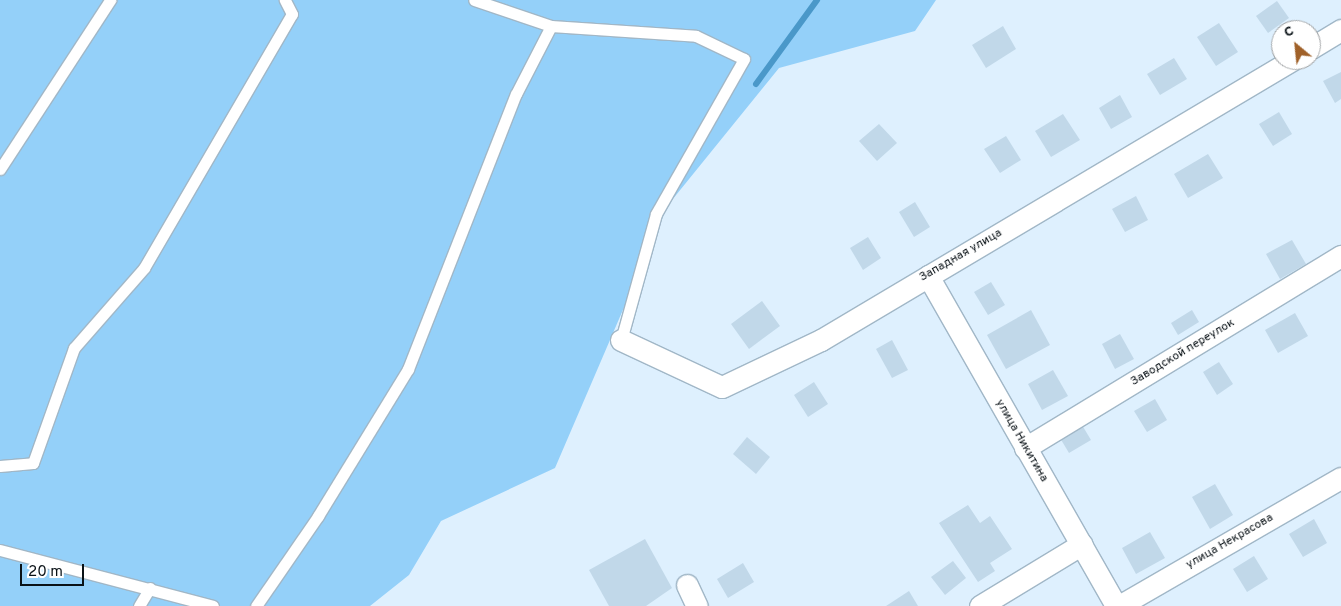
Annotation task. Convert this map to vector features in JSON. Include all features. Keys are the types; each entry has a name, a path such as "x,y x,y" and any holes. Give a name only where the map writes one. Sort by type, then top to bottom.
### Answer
{"street":[{"path":"1321,42 1341,30"},
{"name":"Западная улица","path":"621,340 722,387 821,340 1275,70"},
{"name":"Заводской переулок","path":"1025,448 1341,256"},
{"name":"улица Никитина","path":"928,276 1117,606"},
{"name":"улица Некрасова","path":"1117,606 1341,478"},
{"path":"980,606 1082,544"},
{"path":"687,585 698,606"}],"lane":[{"path":"0,170 110,0"},
{"path":"0,466 33,463 74,348 144,268 292,14 284,0"},
{"path":"474,0 551,26 696,36 744,59 656,214 621,340"},
{"path":"256,606 318,516 408,368 516,94 551,26"},
{"path":"0,550 213,606"},
{"path":"139,606 150,588"}],"shaded area":[{"path":"0,0 936,0 915,31 779,68 668,205 555,468 441,521 409,575 370,606 0,606"}],"building":[{"path":"1277,1 1289,18 1286,20 1271,20 1271,31 1268,33 1256,16"},
{"path":"1219,23 1238,52 1216,66 1197,37"},
{"path":"1003,26 1016,49 986,68 972,45"},
{"path":"1174,58 1187,79 1160,95 1147,74"},
{"path":"1341,72 1341,99 1335,103 1323,81"},
{"path":"1120,95 1132,117 1111,129 1099,108"},
{"path":"1279,112 1292,134 1273,146 1259,124"},
{"path":"1063,114 1080,140 1051,157 1035,131"},
{"path":"879,124 897,143 877,161 859,141"},
{"path":"1006,136 1021,160 1000,173 984,149"},
{"path":"1208,154 1223,178 1188,198 1174,174"},
{"path":"1136,196 1148,220 1125,232 1112,209"},
{"path":"915,202 930,227 914,237 899,212"},
{"path":"868,237 881,258 863,270 850,248"},
{"path":"1292,240 1306,264 1280,279 1266,254"},
{"path":"991,282 1005,305 988,315 974,292"},
{"path":"762,301 780,326 749,349 731,324"},
{"path":"1031,310 1050,345 1006,369 987,335"},
{"path":"1192,310 1199,322 1178,335 1171,323"},
{"path":"1295,313 1308,336 1278,353 1265,330"},
{"path":"1120,334 1134,359 1115,369 1102,344"},
{"path":"892,340 908,370 892,378 876,349"},
{"path":"1219,362 1233,384 1217,395 1203,372"},
{"path":"1053,370 1068,396 1042,410 1028,384"},
{"path":"814,382 828,404 808,417 794,395"},
{"path":"1155,399 1167,420 1147,432 1134,411"},
{"path":"1079,420 1091,440 1069,453 1057,433"},
{"path":"747,437 770,457 756,474 733,454"},
{"path":"1215,484 1233,515 1210,529 1192,497"},
{"path":"968,505 980,523 990,516 1012,549 990,563 995,571 978,582 939,523"},
{"path":"1314,519 1327,543 1303,557 1289,534"},
{"path":"1150,532 1165,558 1136,574 1122,548"},
{"path":"645,539 672,588 646,606 609,606 589,570"},
{"path":"1254,556 1268,579 1247,592 1233,569"},
{"path":"953,561 966,578 945,595 931,577"},
{"path":"743,563 754,582 728,598 717,579"},
{"path":"909,591 918,606 886,606"}],"waterway":[{"path":"756,84 817,0"}]}
